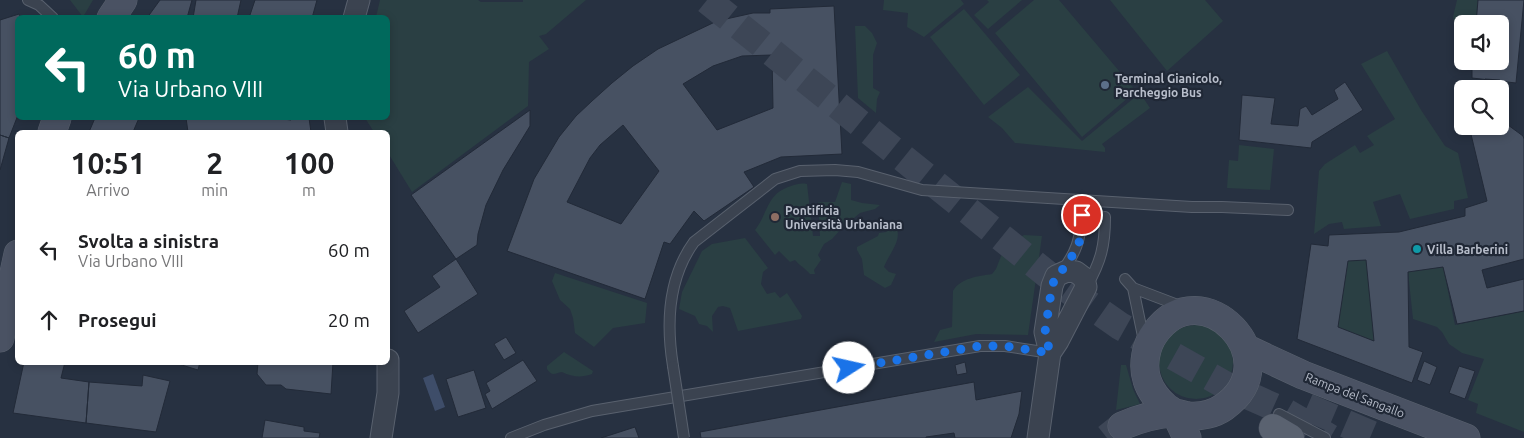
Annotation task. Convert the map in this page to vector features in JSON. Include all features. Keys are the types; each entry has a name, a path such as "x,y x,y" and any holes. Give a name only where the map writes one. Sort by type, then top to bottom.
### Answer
{"street":[{"path":"113,15 123,0"},
{"path":"355,15 359,0"},
{"path":"0,338 15,268"},
{"path":"1037,437 1050,353 1045,332 1052,286 1056,276 1067,271 1076,272 1084,278 1086,287 1050,353"},
{"path":"1122,426 1135,420 1174,413 1202,416 1220,410 1230,402 1242,387 1247,373 1248,361 1245,348 1236,330 1226,321 1214,315 1193,311 1177,314 1167,319 1159,327 1152,336 1145,362 1150,388 1160,402 1174,413 1187,438"},
{"name":"Rampa del Sangallo","path":"1245,348 1303,375 1466,438"},
{"path":"381,438 388,393 388,365"}],"lane":[{"path":"28,0 39,5 49,15"},
{"path":"684,438 673,366 670,324 672,293 680,264 694,242 775,179 786,174 800,171 835,170 858,172 922,190 1192,207 1222,206 1288,210"},
{"path":"1060,274 1079,244 1082,215"},
{"path":"1086,287 1102,253 1105,217"},
{"path":"1125,279 1133,288 1193,311"},
{"path":"1133,288 1143,334 1145,362"},
{"path":"511,438 552,422 592,411 980,346 1005,346 1050,353"},
{"path":"1281,427 1325,438"}],"green space":[{"path":"70,0 93,0 84,15 81,15"},
{"path":"380,0 523,2 523,0 586,0 546,34 539,36 549,49 529,62 528,106 412,192 390,156 390,130 373,130 366,120 390,120 390,15 376,15"},
{"path":"884,0 961,0 964,4 924,37 907,27 908,13 883,10"},
{"path":"987,0 1022,0 988,29 974,15 989,2"},
{"path":"1034,0 1059,0 1136,91 1082,137 995,33"},
{"path":"1110,0 1205,0 1223,21 1167,71"},
{"path":"1457,0 1478,0 1477,15 1454,15 1454,21 1453,17"},
{"path":"964,9 1020,75 984,105 930,37"},
{"path":"855,26 865,26 872,33 877,43 873,55 873,88 880,92 877,99 876,113 858,98"},
{"path":"1387,51 1421,110 1445,146 1458,153 1468,198 1454,201 1454,209 1410,219 1400,194 1373,202 1381,226 1344,229 1342,222 1329,224 1314,234 1319,171 1325,164 1355,145 1360,153 1374,145 1367,136 1395,119 1361,64"},
{"path":"1028,87 1082,141 1140,93 1150,108 1102,144 1105,152 1015,143 1002,128 988,117"},
{"path":"1239,145 1274,149 1270,190 1227,188 1229,160 1238,161"},
{"path":"842,182 851,184 851,200 880,205 875,209 860,213 824,244 818,255 821,260 814,270 815,274 810,274 795,260 790,262 779,251 775,255 755,230 772,199 777,194 791,186 807,184 813,236 820,236 818,202 835,202"},
{"path":"893,226 896,227 898,237 884,267 889,272 896,274 891,285 885,288 864,275 862,259 857,247 878,236 879,233 886,232"},
{"path":"1024,235 1042,236 1028,335 976,334 934,342 940,330 952,327 953,291 956,287 970,278 992,274 996,269 1005,246"},
{"path":"745,238 768,268 763,272 761,284 767,294 775,292 780,298 787,293 802,316 801,319 738,331 730,308 723,306 718,307 712,316 713,332 707,326 699,324 695,316 679,309 682,292 702,251 712,244"},
{"path":"1366,260 1374,341 1338,327 1348,261"},
{"path":"1443,267 1455,325 1524,311 1524,432 1476,413 1478,404 1468,400 1484,359 1462,353 1449,344 1437,327 1413,319 1408,272"},
{"path":"555,273 647,303 645,323 613,328 594,347 575,333 570,309 560,300 552,281"},
{"path":"1196,325 1210,328 1222,336 1230,348 1233,362 1230,376 1222,388 1210,396 1196,399 1182,396 1170,388 1162,376 1159,362 1162,348 1170,336 1182,328"},
{"path":"564,352 593,371 592,374 577,376 562,372 550,373 547,366"},
{"path":"1121,365 1126,365 1133,389 1140,404 1116,410"}],"water":[{"path":"433,374 445,407 435,411 423,378"}],"building":[{"path":"160,0 192,0 188,15 149,15"},
{"path":"196,0 241,0 238,15 194,15"},
{"path":"255,0 317,0 313,15 250,15"},
{"path":"1478,0 1524,0 1516,83 1509,82 1509,80 1472,78 1472,70 1509,70 1509,15 1477,15"},
{"path":"834,6 842,154 781,157 744,172 754,187 704,221 694,211 670,244 664,242 645,299 507,251 534,179 559,137 576,116 592,101 633,66 658,49 717,21 753,13 770,13 770,9","holes":["772,55 773,108 717,130 683,84 713,66 742,56","623,125 659,171 621,224 567,202 590,158 600,145"]},
{"path":"15,15 16,120 9,138 0,135 0,20"},
{"path":"1345,82 1363,110 1312,142 1311,148 1239,140 1242,95 1275,98 1271,124 1298,126 1300,109 1306,106 1312,115 1338,99 1334,90"},
{"path":"530,110 530,126 503,170 486,205 477,245 456,259 411,195"},
{"path":"94,120 138,120 134,130 90,130"},
{"path":"186,120 309,120 311,130 188,130"},
{"name":"Villa Barberini","path":"1509,126 1523,136 1524,139 1524,259 1482,270 1487,288 1524,279 1524,311 1457,324 1443,267 1408,272 1409,347 1423,352 1412,383 1297,339 1311,244 1328,246 1329,235 1399,232 1465,216 1465,208 1487,201 1471,135 1509,135","holes":["1366,260 1374,341 1338,327 1348,261"]},
{"path":"0,135 9,138 0,170"},
{"path":"456,259 478,294 418,333 404,311 440,287 432,276"},
{"path":"506,337 516,353 504,360 494,344"},
{"path":"523,360 537,381 492,409 485,394 490,391 486,383"},
{"path":"1424,361 1437,367 1430,385 1417,380"},
{"path":"965,362 967,373 957,375 955,365"},
{"path":"23,365 64,365 61,378 89,382 86,423 13,413"},
{"path":"182,365 199,365 198,370"},
{"path":"258,365 333,365 331,394 286,389 281,385 266,385 257,374"},
{"path":"1459,366 1475,371 1465,399 1449,393"},
{"path":"474,370 486,408 458,417 446,379"},
{"path":"143,375 170,381 156,432 86,423 89,382 142,386"},
{"path":"974,382 976,400 1022,391 1019,414 1011,438 955,438 954,433 926,438 701,438 700,432"},
{"path":"265,420 304,427 304,431 320,433 319,438 262,438"},
{"path":"635,427 639,438 601,438"}],"tunnel":[{"path":"707,0 1053,279 1120,326 1225,385 1285,412 1330,438"},
{"path":"1307,407 1379,438"},
{"path":"1107,438 1122,426"}],"place":[{"name":"Terminal Gianicolo, Parcheggio Bus","path":"1105,85"},
{"name":"Pontificia Università Urbaniana","path":"775,217"},
{"name":"Villa Barberini","path":"1417,249"}],"route":[{"path":"849,368 990,345 1034,349 1050,353 1045,332 1053,281 1073,256 1079,244 1082,215"}]}
